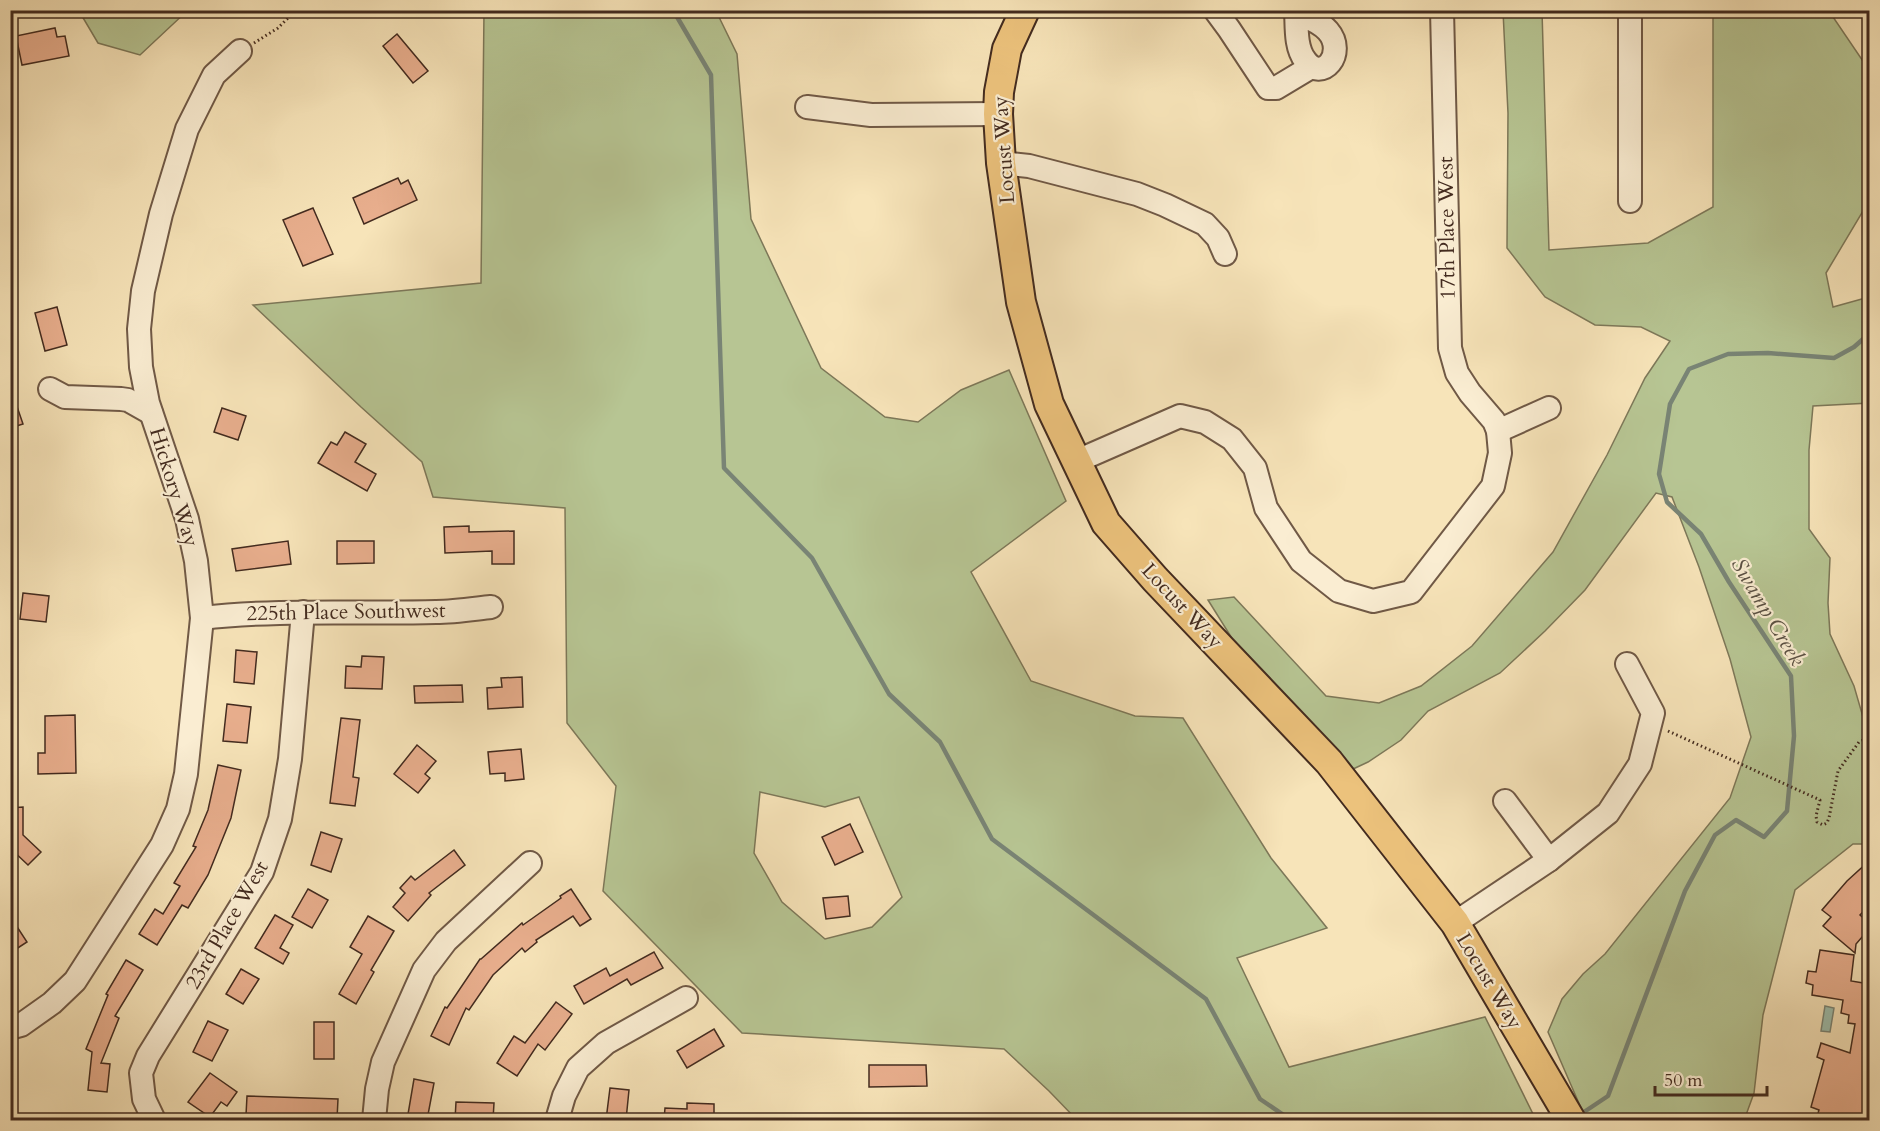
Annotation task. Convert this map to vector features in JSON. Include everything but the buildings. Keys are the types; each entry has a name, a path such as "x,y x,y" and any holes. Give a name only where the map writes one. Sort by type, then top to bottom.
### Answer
{"main road":[{"name":"Locust Way","path":"1024,10 1007,49 999,92 998,114 1001,162 1021,302 1049,404 1106,523 1155,579 1329,762 1455,923 1571,1120"}],"street":[{"path":"1198,10 1225,46"},
{"path":"1215,10 1269,88 1276,88 1311,67"},
{"name":"17th Place West","path":"1442,10 1450,348 1457,373 1470,393 1488,413 1498,431"},
{"path":"1630,10 1630,201"},
{"path":"1296,11 1328,31 1336,51 1333,61 1327,66 1320,69 1311,67 1303,59 1297,35 1296,11"},
{"name":"Hickory Way","path":"10,1028 21,1024 52,1003 75,981 162,845 178,809 186,774 202,618 196,561 187,519 151,413 141,367 140,328 143,291 161,214 187,129 214,75 240,51"},
{"path":"807,107 871,115 998,114"},
{"path":"1001,162 1029,166 1137,194 1165,205 1205,225 1218,238 1225,254"},
{"path":"50,388 64,397 128,400 151,413"},
{"path":"1077,461 1180,416 1205,422 1232,439 1255,468 1266,508 1301,561 1339,591 1373,601 1411,592 1474,512 1493,486 1500,453 1498,431 1549,408"},
{"name":"225th Place Southwest","path":"202,618 231,614 303,612 438,612 491,607"},
{"name":"23rd Place West","path":"153,1120 144,1099 141,1073 144,1065 262,872 280,819 290,759 303,612"},
{"path":"1455,923 1549,860 1608,813 1640,764 1653,713 1628,664"},
{"path":"1505,801 1549,860"},
{"path":"374,1120 376,1089 382,1062 424,970 446,941 530,863"},
{"path":"557,1120 564,1096 578,1068 606,1043 686,998"}],"path":[{"path":"240,51 278,28 296,10"},
{"path":"1650,723 1820,800 1816,816 1817,822 1822,825 1827,823 1838,771 1859,742 1869,737"}],"green space":[{"path":"187,10 140,55 98,43 82,16 65,11"},
{"path":"484,11 716,11 737,54 751,219 821,368 885,417 918,422 961,390 1009,370 1066,501 971,572 1031,681 1135,716 1183,718 1271,858 1327,928 1237,958 1289,1067 1485,1017 1536,1120 1077,1120 1004,1049 742,1033 603,891 616,786 567,723 565,508 433,497 422,462 253,305 481,283","holes":["760,792 825,807 859,797 902,897 872,927 825,939 782,902 754,853"]},
{"path":"1503,11 1542,11 1549,250 1648,243 1713,207 1713,11 1829,11 1869,70 1869,201 1826,273 1833,307 1869,297 1870,403 1813,406 1809,450 1809,529 1830,558 1828,603 1830,634 1854,686 1867,731 1869,730 1869,844 1853,844 1795,890 1763,1015 1754,1093 1746,1115 1737,1120 1585,1120 1548,1032 1562,999 1583,974 1605,954 1730,798 1751,737 1730,659 1699,567 1672,497 1656,493 1585,590 1500,673 1428,711 1401,740 1353,769 1331,750 1297,707 1238,648 1208,600 1234,597 1326,696 1379,703 1421,686 1472,646 1553,552 1607,455 1645,378 1670,341 1641,327 1595,325 1545,297 1507,248 1508,113"}],"shaded area":[{"path":"1825,1006 1834,1008 1830,1032 1821,1031"}],"waterway":[{"path":"673,10 711,75 724,468 812,558 889,694 940,742 992,839 1206,999 1260,1099 1291,1120"},
{"name":"Swamp Creek","path":"1578,1116 1608,1096 1685,891 1715,835 1736,820 1764,837 1787,811 1794,736 1791,676 1729,582 1701,534 1667,502 1659,474 1670,404 1689,369 1728,354 1768,353 1834,358 1854,347 1870,333"}]}
